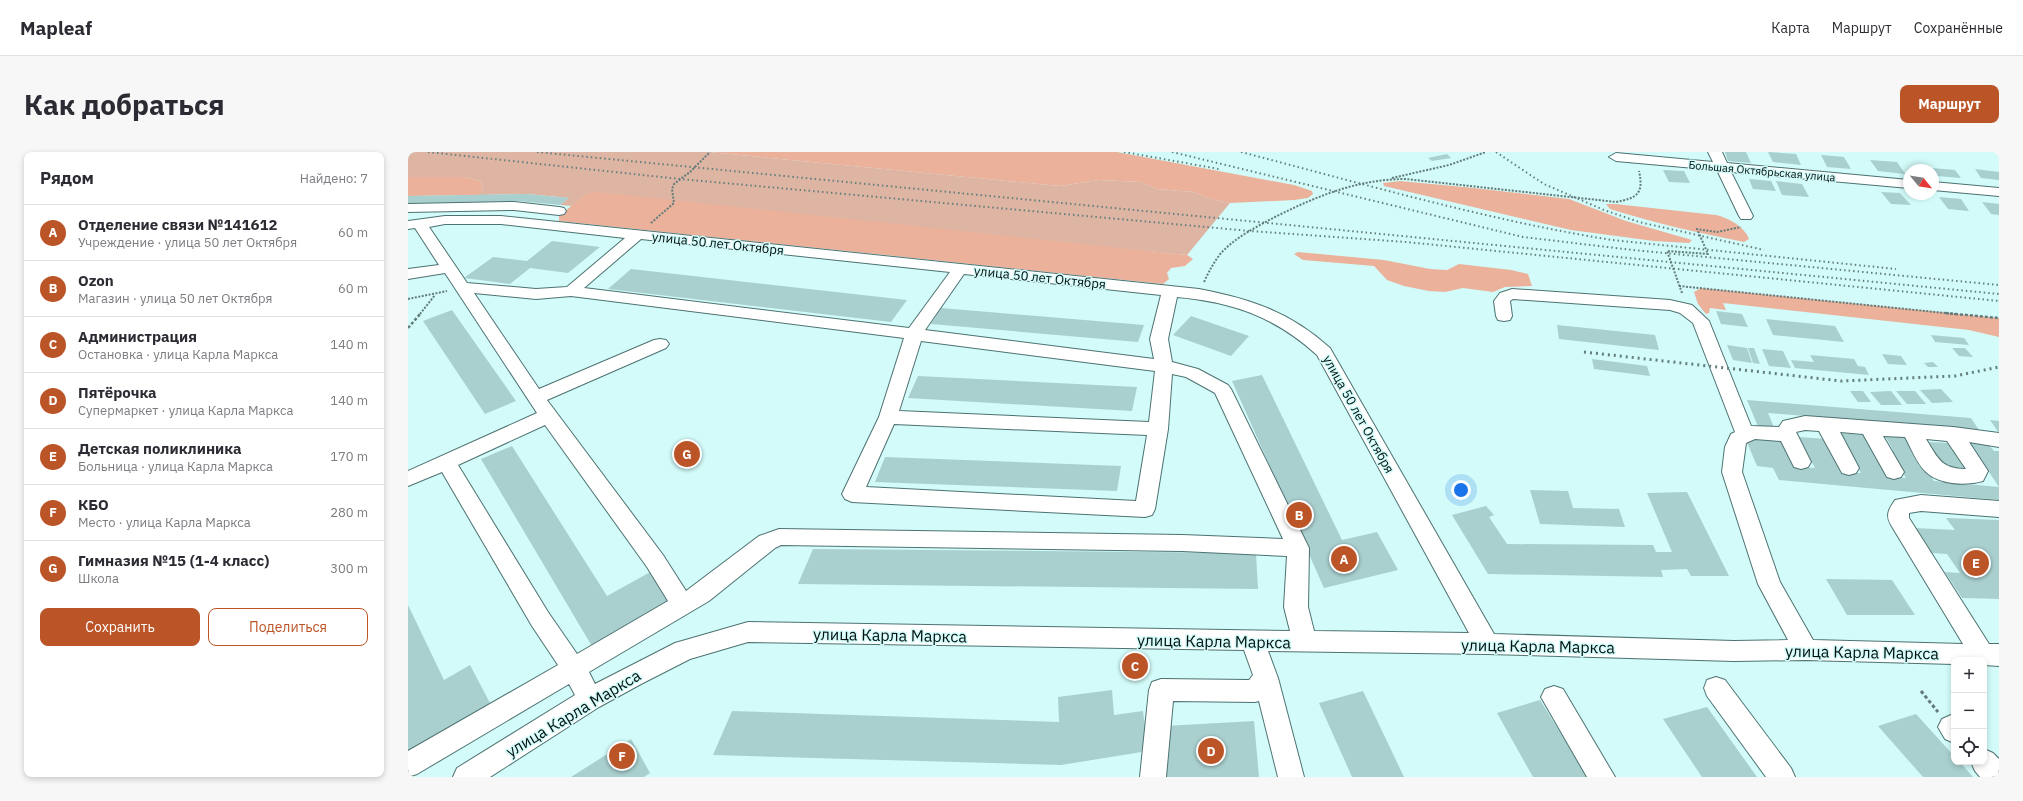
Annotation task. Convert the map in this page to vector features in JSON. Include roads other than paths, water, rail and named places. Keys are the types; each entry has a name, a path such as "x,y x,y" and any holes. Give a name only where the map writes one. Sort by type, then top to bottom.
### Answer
{"street":[{"path":"1715,152 1746,216"},
{"name":"Большая Октябрьская улица","path":"1616,158 1634,156 1652,161 1903,183"},
{"path":"1939,187 1999,192"},
{"path":"408,208 445,215 474,206 514,206 559,211"},
{"name":"улица 50 лет Октября","path":"414,224 445,215 501,220 1199,294 1231,300 1264,310 1298,329 1324,352 1487,644"},
{"path":"414,224 449,268 548,416 655,561 683,605"},
{"path":"571,290 637,235"},
{"path":"408,274 449,268"},
{"path":"960,269 914,334 888,417 852,494 1146,509 1158,429 1164,366 1158,339 1170,292"},
{"path":"462,287 536,294 571,290 1164,366 1192,373 1222,389 1298,548 1296,607 1305,642"},
{"path":"1504,316 1502,301 1506,296 1516,294 1670,305 1686,309 1701,321 1745,434"},
{"path":"536,397 660,344"},
{"path":"408,479 548,416"},
{"path":"888,417 1158,429"},
{"path":"1806,650 1769,584 1732,472 1735,447 1738,439 1745,434 1752,432 1782,434 1786,432 1790,426 1805,424 1953,434 1986,437 1999,440"},
{"path":"1826,425 1849,468"},
{"path":"1868,428 1894,472"},
{"path":"1911,431 1932,466 1937,470 1947,474 1976,476 1978,471 1953,434"},
{"path":"1786,432 1801,462"},
{"path":"446,462 540,619 574,668 590,699"},
{"path":"1990,654 1898,519 1898,512 1902,506 1921,503 1999,509"},
{"path":"408,765 701,594 767,542 779,537 1182,543 1298,548"},
{"name":"улица Карла Маркса","path":"466,777 590,699 684,650 748,632 1487,644 1734,651 1806,650 1990,654"},
{"path":"1253,641 1266,678 1291,777"},
{"path":"1153,777 1161,690 1255,692 1266,678"},
{"path":"1716,688 1782,777"},
{"path":"1554,697 1602,777"},
{"path":"1987,765 1998,777"}],"railway":[{"path":"428,152 680,179 1250,231 1406,242 1999,301"},
{"path":"537,152 1999,294"},
{"path":"1124,152 1219,169"},
{"path":"1172,152 1523,237 1633,250 1999,285"},
{"path":"1241,152 1472,212 1565,232 1612,240 1896,269"},
{"path":"1496,152 1544,184 1604,210 1639,222 1764,250"},
{"path":"1584,352 1841,381 1955,376 1999,367"}],"place":[{"name":"Гимназия №15 (1-4 класс)","path":"687,454"},
{"name":"Ozon","path":"1299,515"},
{"name":"Отделение связи №141612","path":"1344,559"},
{"name":"Детская поликлиника","path":"1976,563"},
{"name":"Администрация","path":"1135,666"},
{"name":"Пятёрочка","path":"1211,751"},
{"name":"КБО","path":"622,756"}]}
